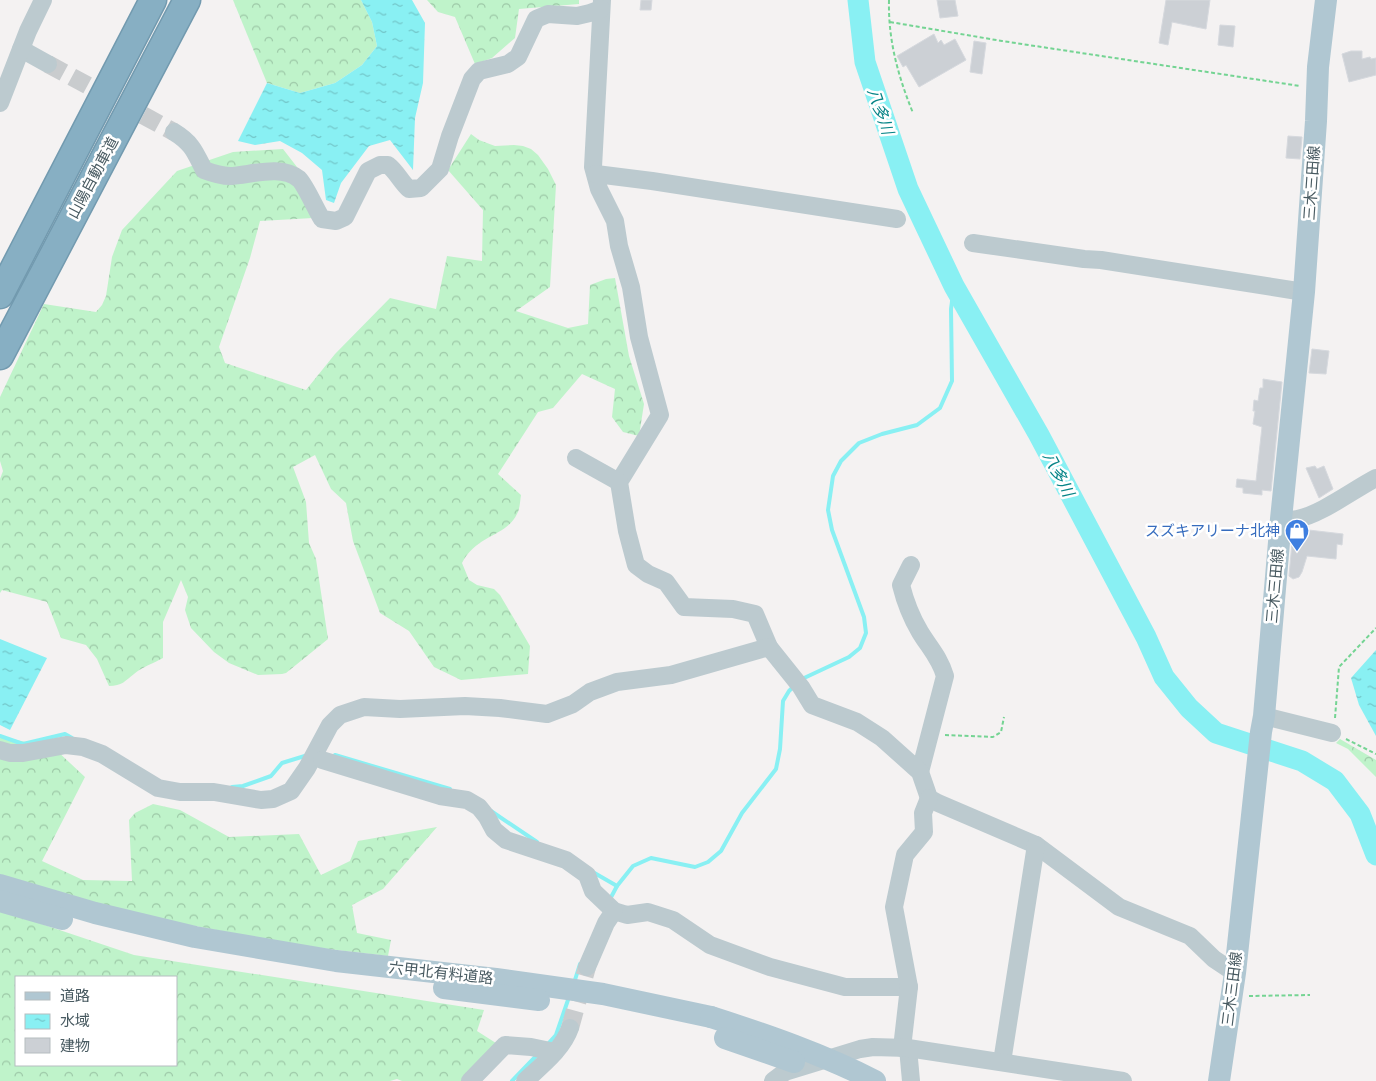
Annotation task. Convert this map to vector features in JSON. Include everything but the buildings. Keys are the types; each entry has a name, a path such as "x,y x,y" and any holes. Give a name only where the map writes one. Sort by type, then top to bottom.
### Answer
{"highway":[{"name":"山陽自動車道","path":"0,295 153,0"},
{"name":"山陽自動車道","path":"0,356 186,0"}],"main road":[{"name":"三木三田線","path":"1219,1081 1235,973 1262,724 1304,292 1318,67 1326,0"},
{"name":"六甲北有料道路","path":"0,885 95,913 195,937 336,961 496,979 568,996 610,1010 763,1034 841,1065 875,1081"},
{"name":"六甲北有料道路","path":"0,901 179,949 311,972 568,996"},
{"name":"六甲北有料道路","path":"709,1025 737,1041 841,1081"}],"street":[{"path":"0,103 43,0"},
{"path":"174,132 186,139 193,148 204,170 229,176 275,171 292,175 301,180 322,220 336,221 345,217 368,171 380,165 388,165 394,169 401,181 409,189 421,188 440,170 472,79 479,71 508,64 518,57 536,19 548,14 577,16 590,13 601,4"},
{"path":"601,4 594,143 595,162 593,167 598,189 615,221 619,246 631,287 639,337 660,415 619,482 627,531 636,566 666,582 684,607 733,609 755,614 769,646 812,705 857,722 882,738 920,772 929,798 923,813 924,832 904,855 894,907 909,987 905,1048 911,1081"},
{"path":"21,49 48,64"},
{"path":"596,174 897,219"},
{"path":"974,243 1101,260 1304,292"},
{"path":"576,458 619,482"},
{"path":"1281,519 1296,520 1319,511 1376,478"},
{"path":"911,565 901,585 905,600 920,631 941,662 945,676 920,772"},
{"path":"0,750 10,753 23,753 66,745 82,747 102,754 158,788 180,792 214,792 261,800 273,799 291,791 307,768 330,725 340,715 364,706 400,709 465,706 547,714 573,704 590,692 617,682 671,675 769,646"},
{"path":"1262,724 1332,733"},
{"path":"322,760 440,796 467,800 479,807 494,830 506,840 566,860 587,875 593,891 610,907 627,914 648,912 673,920 710,945 770,967 845,987 909,987"},
{"path":"929,798 1036,845 1119,907 1190,936 1214,959 1235,973"},
{"path":"1002,1062 1036,845"},
{"path":"587,967 606,923 610,907"},
{"path":"526,1081 567,1036 570,1028"},
{"path":"470,1081 505,1045 553,1052"},
{"path":"773,1081 785,1072 803,1075 860,1048 873,1047 905,1048 1123,1081"}],"path":[{"path":"889,0 890,34 898,74 913,113"},
{"path":"890,22 1002,42 1317,89"},
{"path":"1376,628 1339,667 1336,714 1332,733 1370,749 1376,754"},
{"path":"930,734 993,737 1001,732 1004,717"},
{"path":"1231,996 1310,995"}],"green space":[{"path":"233,0 361,0 372,22 377,46 362,65 335,83 300,93 267,83"},
{"path":"427,0 579,0 579,4 519,9 515,38 492,58 475,64 455,17 438,12"},
{"path":"471,134 479,140 495,146 514,145 531,149 548,169 556,185 550,287 516,311 568,328 588,324 590,285 615,278 629,356 644,404 639,436 623,432 612,417 615,389 582,374 553,408 538,412 498,474 521,495 518,512 506,527 475,547 462,563 469,580 477,585 494,589 500,595 530,646 528,674 461,680 434,667 409,631 380,613 353,541 346,503 331,489 315,455 293,467 306,502 309,543 316,559 328,639 286,673 258,675 229,663 214,652 191,628 185,610 188,597 181,580 163,622 163,658 141,669 123,683 109,686 97,659 86,645 61,638 47,602 2,590 0,593 0,479 3,471 0,461 0,397 44,304 96,312 106,296 112,257 122,230 177,171 233,152 283,149 304,176 313,218 260,221 250,258 219,347 225,363 306,390 335,354 390,298 436,309 447,256 482,261 483,210 448,170"},
{"path":"0,736 55,749 85,777 42,861 83,880 132,881 129,820 135,813 153,804 180,810 229,837 299,834 321,875 350,861 358,841 437,827 383,889 352,905 357,933 391,940 388,956 302,946 110,910 0,875"},
{"path":"1340,739 1376,760 1376,777 1348,749 1336,743"},
{"path":"0,910 134,955 484,1010 477,1031 499,1045 466,1081 402,1081 397,1079 390,1081 0,1081"}],"water":[{"path":"361,0 412,0 425,23 423,83 415,118 413,170 390,140 369,146 341,183 334,203 326,200 322,170 302,153 280,141 255,145 238,141 267,83 300,93 335,83 362,65 377,46 372,22"},
{"path":"0,639 47,658 10,730 0,725"},
{"path":"1376,650 1376,736 1359,705 1351,678"}],"waterway":[{"name":"八多川","path":"858,0 865,62 908,189 954,286 1039,435 1146,637 1164,677 1189,708 1216,733 1302,761 1335,781 1360,814 1376,855"},
{"path":"802,679 849,657 860,648 866,633 864,617 832,530 828,510 833,476 841,461 859,443 882,434 917,425 940,408 952,381 951,309 954,286"},
{"path":"609,901 617,886 633,866 651,858 695,867 708,862 721,851 742,813 776,769 780,749 783,701 795,685"},
{"path":"0,736 23,744 65,734 72,738"},
{"path":"232,787 243,786 271,776 282,763 308,755"},
{"path":"335,755 450,789"},
{"path":"491,811 537,842"},
{"path":"591,871 617,886"},
{"path":"574,983 580,964"},
{"path":"547,1045 556,1035 569,997"},
{"path":"512,1081 539,1053"}],"tunnel":[{"path":"48,64 174,132"},
{"path":"570,1028 587,967"}],"place":[{"name":"スズキアリーナ北神","path":"1297,552"}]}
